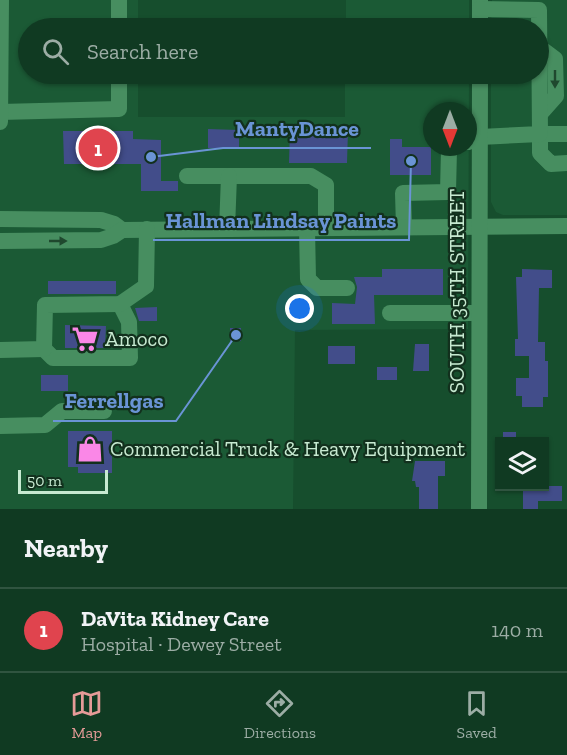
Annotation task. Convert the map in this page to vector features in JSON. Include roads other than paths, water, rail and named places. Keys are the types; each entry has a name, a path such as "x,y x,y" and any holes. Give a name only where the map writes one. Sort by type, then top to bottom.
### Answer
{"street":[{"path":"0,123 1,0"},
{"path":"119,0 119,18"},
{"path":"480,4 539,10 539,18"},
{"path":"0,112 119,109 119,84"},
{"name":"SOUTH 35TH STREET","path":"477,107 479,84"},
{"path":"540,84 540,153 550,164 567,164"},
{"path":"477,140 566,133"},
{"path":"404,227 403,193 448,192 449,156"},
{"name":"SOUTH 35TH STREET","path":"475,156 479,226 479,509"},
{"path":"187,176 311,176 326,185 326,228"},
{"path":"227,229 229,176"},
{"path":"0,219 101,220 111,222 122,230 567,226"},
{"path":"307,228 308,279 317,288 347,288"},
{"path":"0,241 101,240 113,237 122,230"},
{"path":"44,349 45,305 120,304 146,286 147,230"},
{"path":"0,350 44,349 53,358 130,358 129,322 120,304"},
{"path":"390,313 479,313"},
{"path":"0,426 45,425 62,411 104,411"}],"place":[{"name":"DaVita Kidney Care","path":"98,148"},
{"name":"MantyDance","path":"151,157"},
{"name":"Hallman Lindsay Paints","path":"411,161"},
{"name":"Ferrellgas","path":"236,335"},
{"name":"Amoco","path":"85,339"},
{"name":"Commercial Truck & Heavy Equipment","path":"90,449"}]}
